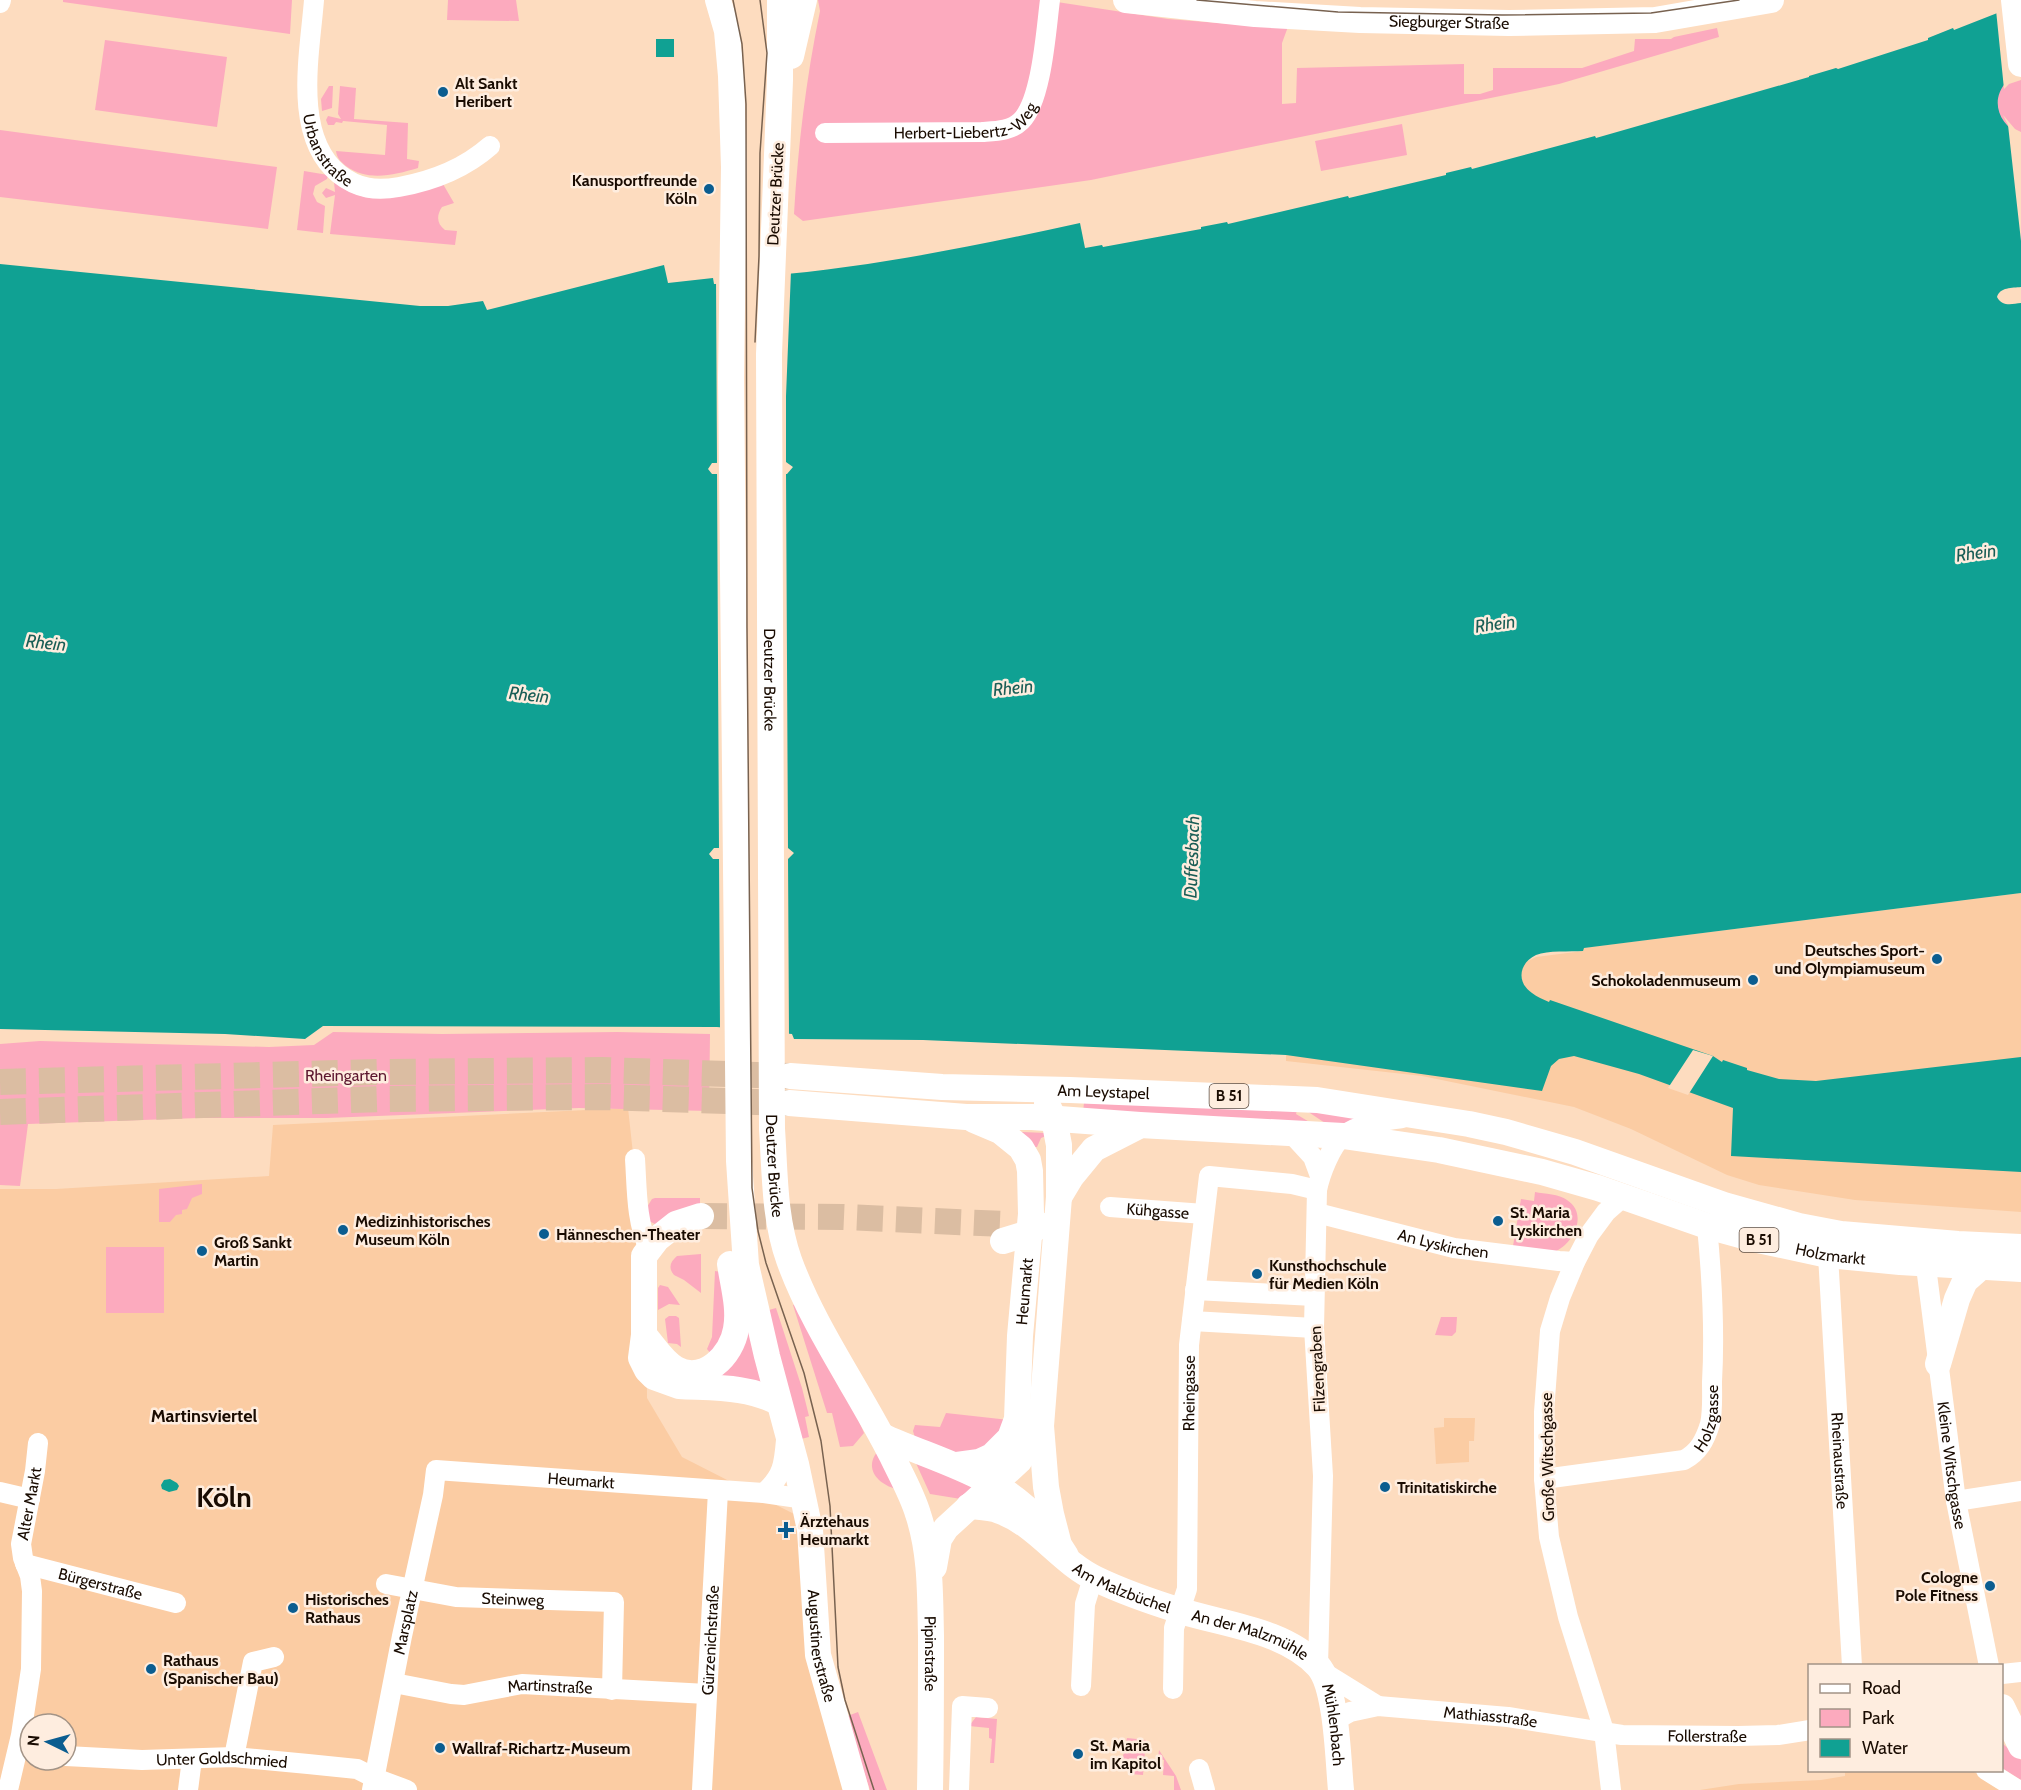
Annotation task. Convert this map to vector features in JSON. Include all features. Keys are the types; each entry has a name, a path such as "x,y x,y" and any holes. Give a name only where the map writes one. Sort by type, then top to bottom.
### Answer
{"main road":[{"name":"Deutzer Brücke","path":"718,0 727,31 733,126 731,378 739,1161 746,1265 779,1403"},
{"name":"Deutzer Brücke","path":"780,0 779,112 769,354 772,1130 775,1187 788,1257 807,1304 882,1436"},
{"path":"779,112 804,0"},
{"name":"Siegburger Straße","path":"1126,0 1255,14 1360,20 1509,23 1655,20 1771,0"},
{"path":"2014,0 2021,64"},
{"name":"Am Leystapel","path":"790,1076 942,1088 1040,1089 1302,1099 1506,1132 1607,1163"},
{"name":"Heumarkt","path":"1040,1089 1054,1119 1059,1145 1059,1201 1041,1426 1046,1487 1051,1514 1063,1552"},
{"name":"Am Leystapel","path":"789,1103 966,1117 1054,1119 1343,1136 1439,1150 1542,1172 1598,1188"},
{"name":"Heumarkt","path":"957,1466 979,1462 992,1456 1010,1438 1017,1419 1020,1336 1011,1231 1032,1184 1028,1160 1021,1148 1000,1131 966,1117"},
{"path":"1011,1231 1044,1223 1071,1178 1094,1149 1140,1125"},
{"path":"644,1335 668,1363 685,1373 710,1368 722,1359 732,1344 737,1313 728,1255 726,1204 729,1183 739,1161"},
{"name":"Holzmarkt","path":"1607,1163 1763,1218 1982,1266 2021,1269"},
{"name":"Holzmarkt","path":"1598,1188 1707,1226 1758,1240 1854,1259 1924,1252 2021,1247"},
{"path":"644,1277 656,1269 665,1253 676,1242 701,1225 676,1224 644,1256 644,1277 644,1335 641,1358 647,1370 654,1377 669,1383 679,1386 747,1391 768,1396 779,1403 805,1499"},
{"path":"1011,1231 1039,1255 1050,1303"},
{"path":"1938,1364 1957,1299 1965,1281 1982,1266"},
{"name":"Heumarkt","path":"930,1582 938,1553 939,1539 952,1520 1018,1461 1041,1426"},
{"path":"882,1436 994,1483 1036,1517 1063,1552"},
{"name":"Pipinstraße","path":"882,1436 912,1495 925,1541 930,1582 932,1688 930,1790"},
{"name":"Augustinerstraße","path":"805,1499 810,1530 818,1655 856,1790"},
{"path":"969,1506 999,1510 1016,1519 1063,1552"},
{"name":"Am Malzbüchel","path":"1063,1552 1093,1578 1180,1611"},
{"name":"An der Malzmühle","path":"1180,1611 1275,1638 1301,1652 1318,1667"},
{"name":"Mühlenbach","path":"1318,1667 1328,1686 1341,1790"},
{"path":"2003,1711 2021,1747"},
{"path":"2003,1734 2021,1747"}],"street":[{"name":"Urbanstraße","path":"314,0 308,93 309,115 315,138 328,165 351,184 382,189 402,186 452,171 476,159 490,146"},
{"name":"Herbert-Liebertz-Weg","path":"825,134 982,132 1005,130 1021,122 1032,105 1040,74 1050,0"},
{"name":"Am Leystapel","path":"1343,1136 1370,1123 1416,1116"},
{"path":"1290,1132 1312,1157 1318,1183"},
{"name":"Filzengraben","path":"1318,1667 1323,1476 1314,1328 1318,1183 1328,1158 1343,1136"},
{"path":"635,1159 636,1198 644,1238 649,1249"},
{"name":"Rheingasse","path":"1173,1689 1174,1628 1187,1589 1188,1386 1195,1290 1209,1176 1292,1184 1318,1183"},
{"name":"Große Witschgasse","path":"1611,1790 1604,1731 1568,1617 1551,1544 1544,1479 1545,1403 1550,1331 1575,1262 1589,1234 1606,1212 1623,1197"},
{"name":"Kühgasse","path":"1110,1207 1204,1214"},
{"name":"An Lyskirchen","path":"1317,1213 1454,1248 1575,1262"},
{"name":"Holzgasse","path":"1544,1479 1684,1460 1692,1456 1701,1446 1711,1421 1714,1349 1714,1313 1707,1226"},
{"name":"Kleine Witschgasse","path":"1924,1252 1956,1501 1989,1664"},
{"name":"Rheinaustraße","path":"1828,1255 1852,1664"},
{"path":"1195,1290 1314,1296"},
{"path":"1192,1321 1314,1328"},
{"path":"764,1493 780,1476 787,1434"},
{"name":"Alter Markt","path":"8,1790 31,1669 33,1606 30,1576 21,1544 38,1443"},
{"name":"Heumarkt","path":"413,1590 434,1495 436,1470 764,1493 805,1499"},
{"name":"Gürzenichstraße","path":"702,1790 718,1491"},
{"path":"1956,1501 2021,1491"},
{"path":"0,1492 30,1498"},
{"name":"Bürgerstraße","path":"25,1564 176,1603"},
{"path":"1081,1686 1085,1604 1093,1578"},
{"name":"Marsplatz","path":"373,1784 413,1590 386,1584"},
{"name":"Steinweg","path":"413,1590 456,1597 614,1602 612,1690"},
{"path":"1275,1638 1301,1636 1307,1633 1311,1630 1320,1610"},
{"path":"234,1757 253,1662 274,1657"},
{"name":"Mathiasstraße","path":"1318,1667 1378,1706"},
{"path":"2003,1674 2021,1672"},
{"name":"Martinstraße","path":"394,1683 464,1695 522,1684 707,1694"},
{"path":"959,1790 962,1706 988,1708"},
{"name":"Mathiasstraße","path":"1334,1721 1350,1712 1378,1706 1508,1717 1604,1731"},
{"name":"Follerstraße","path":"1604,1731 1622,1736 1738,1736 1778,1735 1808,1730"},
{"name":"Unter Goldschmied","path":"78,1757 142,1760 234,1757 357,1769 373,1784 407,1790"},
{"path":"188,1790 192,1759"},
{"path":"1199,1769 1205,1790"},
{"path":"1989,1772 2018,1790"}],"shaded area":[{"path":"2021,893 2021,1212 1855,1200 1759,1185 1727,1175 1631,1129 1574,1107 1422,1076 1286,1061 1286,1055 1536,957 1583,951 1583,948"},
{"path":"628,1108 646,1271 647,1398 682,1457 800,1517 848,1790 0,1790 0,1189 56,1189 269,1176 273,1125"},
{"path":"1444,1418 1475,1418 1474,1441 1469,1441 1469,1462 1436,1464 1434,1428 1444,1427"},
{"path":"1845,1772 1974,1772 2004,1790 1700,1790 1739,1784 1821,1780 1845,1776"}],"green space":[{"path":"63,0 292,0 290,34 63,2"},
{"path":"448,0 516,0 519,21 447,20"},
{"path":"818,0 1044,0 1168,19 1231,24 1289,24 1282,43 1282,104 1296,103 1297,68 1464,64 1464,94 1480,94 1493,90 1493,68 1582,68 1634,51 1635,39 1671,39 1717,28 1719,37 1559,84 1091,180 803,221 794,214 800,138 820,11"},
{"path":"105,40 227,57 217,127 95,110"},
{"path":"2021,77 2021,136 2001,118 1997,100 2004,83"},
{"path":"329,86 333,86 332,108 322,111 321,99"},
{"path":"340,86 356,88 354,119 408,123 407,159 419,161 418,168 390,175 372,176 354,171 340,161 336,151 385,155 387,125 343,121 328,125 326,120 328,116 341,119 338,114"},
{"path":"1402,124 1407,155 1321,171 1315,141"},
{"path":"0,130 277,167 268,229 0,197"},
{"path":"304,171 328,175 327,179 315,186 313,194 317,202 325,206 323,233 297,230"},
{"path":"334,182 348,191 374,198 401,196 443,184 454,203 442,207 438,220 445,230 457,231 455,245 330,234 335,195 326,198 322,193 326,188 335,192"},
{"name":"Rheingarten","path":"333,1032 710,1034 709,1111 579,1108 327,1118 199,1118 28,1124 20,1186 0,1185 0,1044 40,1041 269,1047 314,1045"},
{"path":"1084,1103 1297,1110 1296,1114 1316,1126 1083,1112"},
{"path":"1307,1111 1366,1116 1340,1129 1325,1123"},
{"path":"1022,1132 1046,1133 1046,1136 1041,1138 1035,1147 1021,1134"},
{"path":"202,1184 202,1194 192,1198 187,1209 182,1210 182,1214 176,1215 170,1222 159,1222 159,1189"},
{"path":"1535,1192 1564,1198 1574,1206 1577,1213 1578,1221 1572,1236 1567,1243 1554,1252 1513,1246 1521,1199 1534,1201"},
{"path":"655,1198 700,1198 700,1209 657,1225 649,1221 647,1207"},
{"path":"106,1247 164,1247 164,1313 106,1313"},
{"path":"701,1254 701,1293 674,1275 670,1267 677,1256"},
{"path":"715,1271 721,1272 726,1322 723,1335 711,1354 707,1349 712,1337"},
{"path":"660,1285 668,1287 680,1305 669,1304 658,1310"},
{"path":"796,1304 850,1400 864,1433 853,1446 840,1447 832,1413 827,1413 793,1305"},
{"path":"776,1308 809,1416 805,1417 809,1437 797,1440 762,1312"},
{"path":"743,1312 765,1386 702,1377"},
{"path":"669,1316 679,1318 681,1347 668,1343 665,1319"},
{"path":"1441,1317 1457,1317 1456,1332 1452,1336 1435,1335"},
{"path":"946,1413 1009,1420 1001,1437 968,1457 916,1441 913,1431 915,1425 940,1427"},
{"path":"877,1452 896,1489 884,1484 875,1475 872,1464"},
{"path":"915,1461 980,1485 961,1499 930,1494"},
{"path":"858,1712 887,1790 870,1790 845,1717"},
{"path":"976,1717 997,1719 994,1763 990,1763 992,1739 989,1738 989,1728 969,1726"},
{"path":"1127,1738 1146,1740 1143,1775 1130,1774 1122,1761"},
{"path":"2003,1744 2021,1760 2021,1780 2003,1769"},
{"path":"1159,1750 1176,1776 1181,1790 1174,1790 1174,1776 1163,1775 1164,1760 1158,1759"}],"water":[{"path":"2005,10 2007,81 1998,96 1999,112 2007,125 2021,136 2021,287 2001,291 1997,297 2004,304 2021,303 2021,893 1584,948 1583,951 1547,952 1530,958 1523,968 1522,978 1527,989 1549,1002 1550,1000 1713,1056 1722,1062 1723,1060 1779,1079 1816,1081 2021,1057 2021,1172 1731,1156 1733,1108 1639,1074 1574,1056 1559,1059 1551,1066 1542,1091 1286,1055 923,1040 794,1039 792,1034 717,1027 323,1026 305,1039 225,1034 0,1029 0,264 420,306 448,306 483,301 487,310 664,265 668,283 713,278 714,284 766,283 766,276 924,255 1080,223 1085,248 1102,245 1103,247 1227,222 1228,224 1348,196 1349,198 1471,167 1472,169 1595,136 1596,138 1838,69 1928,40 1928,38 1953,28 1954,30","holes":["786,462 793,467 787,474 712,474 708,469 712,463","714,848 788,848 794,853 788,859 713,859 709,854"]},
{"path":"656,39 674,39 674,57 656,57"},
{"path":"170,1479 179,1486 177,1490 169,1492 162,1489 161,1485 164,1480"}],"pier":[{"path":"2021,2 2021,80 2009,84 2004,89 1996,10"},
{"path":"2003,115 2015,129 2021,132 2021,241 2008,125"},
{"path":"791,271 786,465 717,466 716,277 717,281 763,280 765,273"},
{"path":"717,471 786,471 788,851 719,851"},
{"path":"788,855 789,1037 720,1031 719,856"},
{"path":"1693,1050 1713,1056 1688,1095 1668,1088"}],"tunnel":[{"path":"0,1082 377,1072 600,1070 790,1076"},
{"path":"0,1112 381,1099 601,1097 789,1103"},
{"path":"701,1216 843,1217 1003,1224"}],"tram line":[{"path":"733,0 742,44 746,104 747,628 752,1188 758,1231 766,1263 804,1373 821,1441 830,1506 838,1667 845,1700 874,1790"},
{"path":"755,342 760,153 767,53 760,0"},
{"path":"1197,0 1338,12 1502,15 1651,13 1739,0"}],"place":[{"name":"Alt Sankt Heribert","path":"443,92"},
{"name":"Kanusportfreunde Köln","path":"709,189"},
{"name":"Deutsches Sport- und Olympiamuseum","path":"1937,959"},
{"name":"Schokoladenmuseum","path":"1753,980"},
{"name":"St. Maria Lyskirchen","path":"1498,1221"},
{"name":"Medizinhistorisches Museum Köln","path":"343,1230"},
{"name":"Hänneschen-Theater","path":"544,1234"},
{"name":"Groß Sankt Martin","path":"202,1251"},
{"name":"Kunsthochschule für Medien Köln","path":"1257,1274"},
{"name":"Trinitatiskirche","path":"1385,1487"},
{"name":"Ärztehaus Heumarkt","path":"786,1530"},
{"name":"Cologne Pole Fitness","path":"1990,1586"},
{"name":"Historisches Rathaus","path":"293,1608"},
{"name":"Rathaus (Spanischer Bau)","path":"151,1669"},
{"name":"Wallraf-Richartz-Museum","path":"440,1748"},
{"name":"St. Maria im Kapitol","path":"1078,1754"}],"district":[{"name":"Martinsviertel","path":"204,1416"},
{"name":"Köln","path":"224,1497"}],"water label":[{"name":"Rhein","path":"1976,553"},
{"name":"Rhein","path":"1495,624"},
{"name":"Rhein","path":"46,643"},
{"name":"Rhein","path":"1013,688"},
{"name":"Rhein","path":"529,695"},
{"name":"Duffesbach","path":"1192,857"}]}
